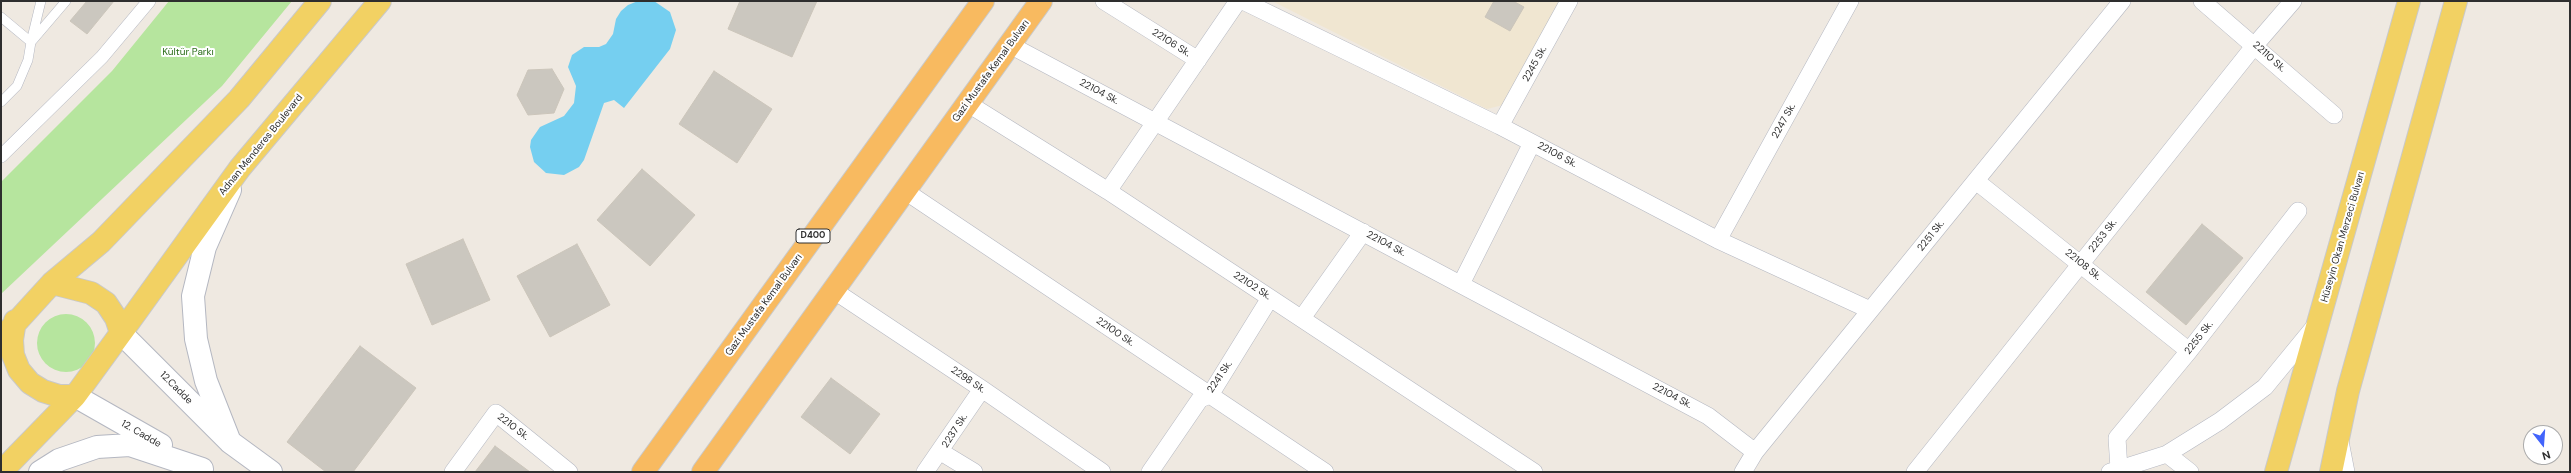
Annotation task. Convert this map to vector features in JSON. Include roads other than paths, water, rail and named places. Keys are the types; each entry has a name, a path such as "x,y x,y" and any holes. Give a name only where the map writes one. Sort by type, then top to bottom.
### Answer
{"highway":[{"name":"Gazi Mustafa Kemal Bulvarı","path":"643,472 983,1"},
{"name":"Gazi Mustafa Kemal Bulvarı","path":"704,472 1041,1"}],"main road":[{"path":"75,396 59,396 37,387 20,370 4,345 16,321 52,283 101,242 238,99 320,1"},
{"name":"Adnan Menderes Boulevard","path":"1,472 75,396 240,168 380,1"},
{"name":"Hüseyin Okan Merzeci Bulvarı","path":"2276,472 2410,1"},
{"path":"2331,472 2348,391 2456,1"},
{"path":"240,168 204,247 193,296 196,339 206,381 230,442 271,472"},
{"path":"52,283 75,287 96,296 106,303 116,318 121,334"},
{"name":"12.Cadde","path":"121,334 230,442"},
{"name":"12. Cadde","path":"75,396 204,470"},
{"path":"40,472 59,460 96,447 130,445 204,470"}],"street":[{"path":"1,156 102,56 149,1"},
{"name":"22106 Sk.","path":"1104,1 1198,60 1238,1"},
{"name":"22106 Sk.","path":"1243,1 1500,126 1718,240 1870,310"},
{"name":"2245 Sk.","path":"1500,126 1570,1"},
{"name":"2247 Sk.","path":"1718,240 1850,1"},
{"name":"2251 Sk.","path":"1743,472 1755,452 2122,1"},
{"name":"22110 Sk.","path":"2202,1 2255,44 2334,115"},
{"name":"2253 Sk.","path":"1915,472 2255,44 2293,1"},
{"name":"22104 Sk.","path":"1010,45 1708,416 1755,452"},
{"path":"1108,191 1198,60"},
{"name":"22102 Sk.","path":"967,103 1108,191 1534,472"},
{"path":"1461,284 1532,143"},
{"name":"22108 Sk.","path":"1976,181 2082,263 2189,351"},
{"name":"22100 Sk.","path":"905,191 1325,472"},
{"name":"2255 Sk.","path":"2114,470 2117,438 2189,351 2298,211"},
{"path":"1302,318 1363,232"},
{"name":"2298 Sk.","path":"833,290 982,389 1102,472"},
{"name":"2241 Sk.","path":"1150,472 1200,399 1210,395 1270,298"},
{"path":"2114,470 2167,454 2220,421 2265,387 2320,320"},
{"name":"2237 Sk.","path":"925,472 941,452 982,389"},
{"name":"2210 Sk.","path":"453,472 496,413 569,472"},
{"path":"2339,439 2346,472"},
{"path":"941,452 974,472"},
{"path":"2167,454 2190,472"}],"lane":[{"path":"1,102 17,86 28,60 41,1"},
{"path":"31,42 66,1"},
{"path":"1,17 31,42"}],"water":[{"path":"638,1 654,1 670,12 676,30 670,49 624,108 614,100 604,103 584,160 579,167 564,175 546,173 534,162 530,147 531,140 540,127 564,116 574,103 576,86 568,67 572,55 584,47 599,47 606,44 613,34 616,19 621,11 628,5"}],"park label":[{"name":"Kültür Parkı","path":"188,52"}]}
